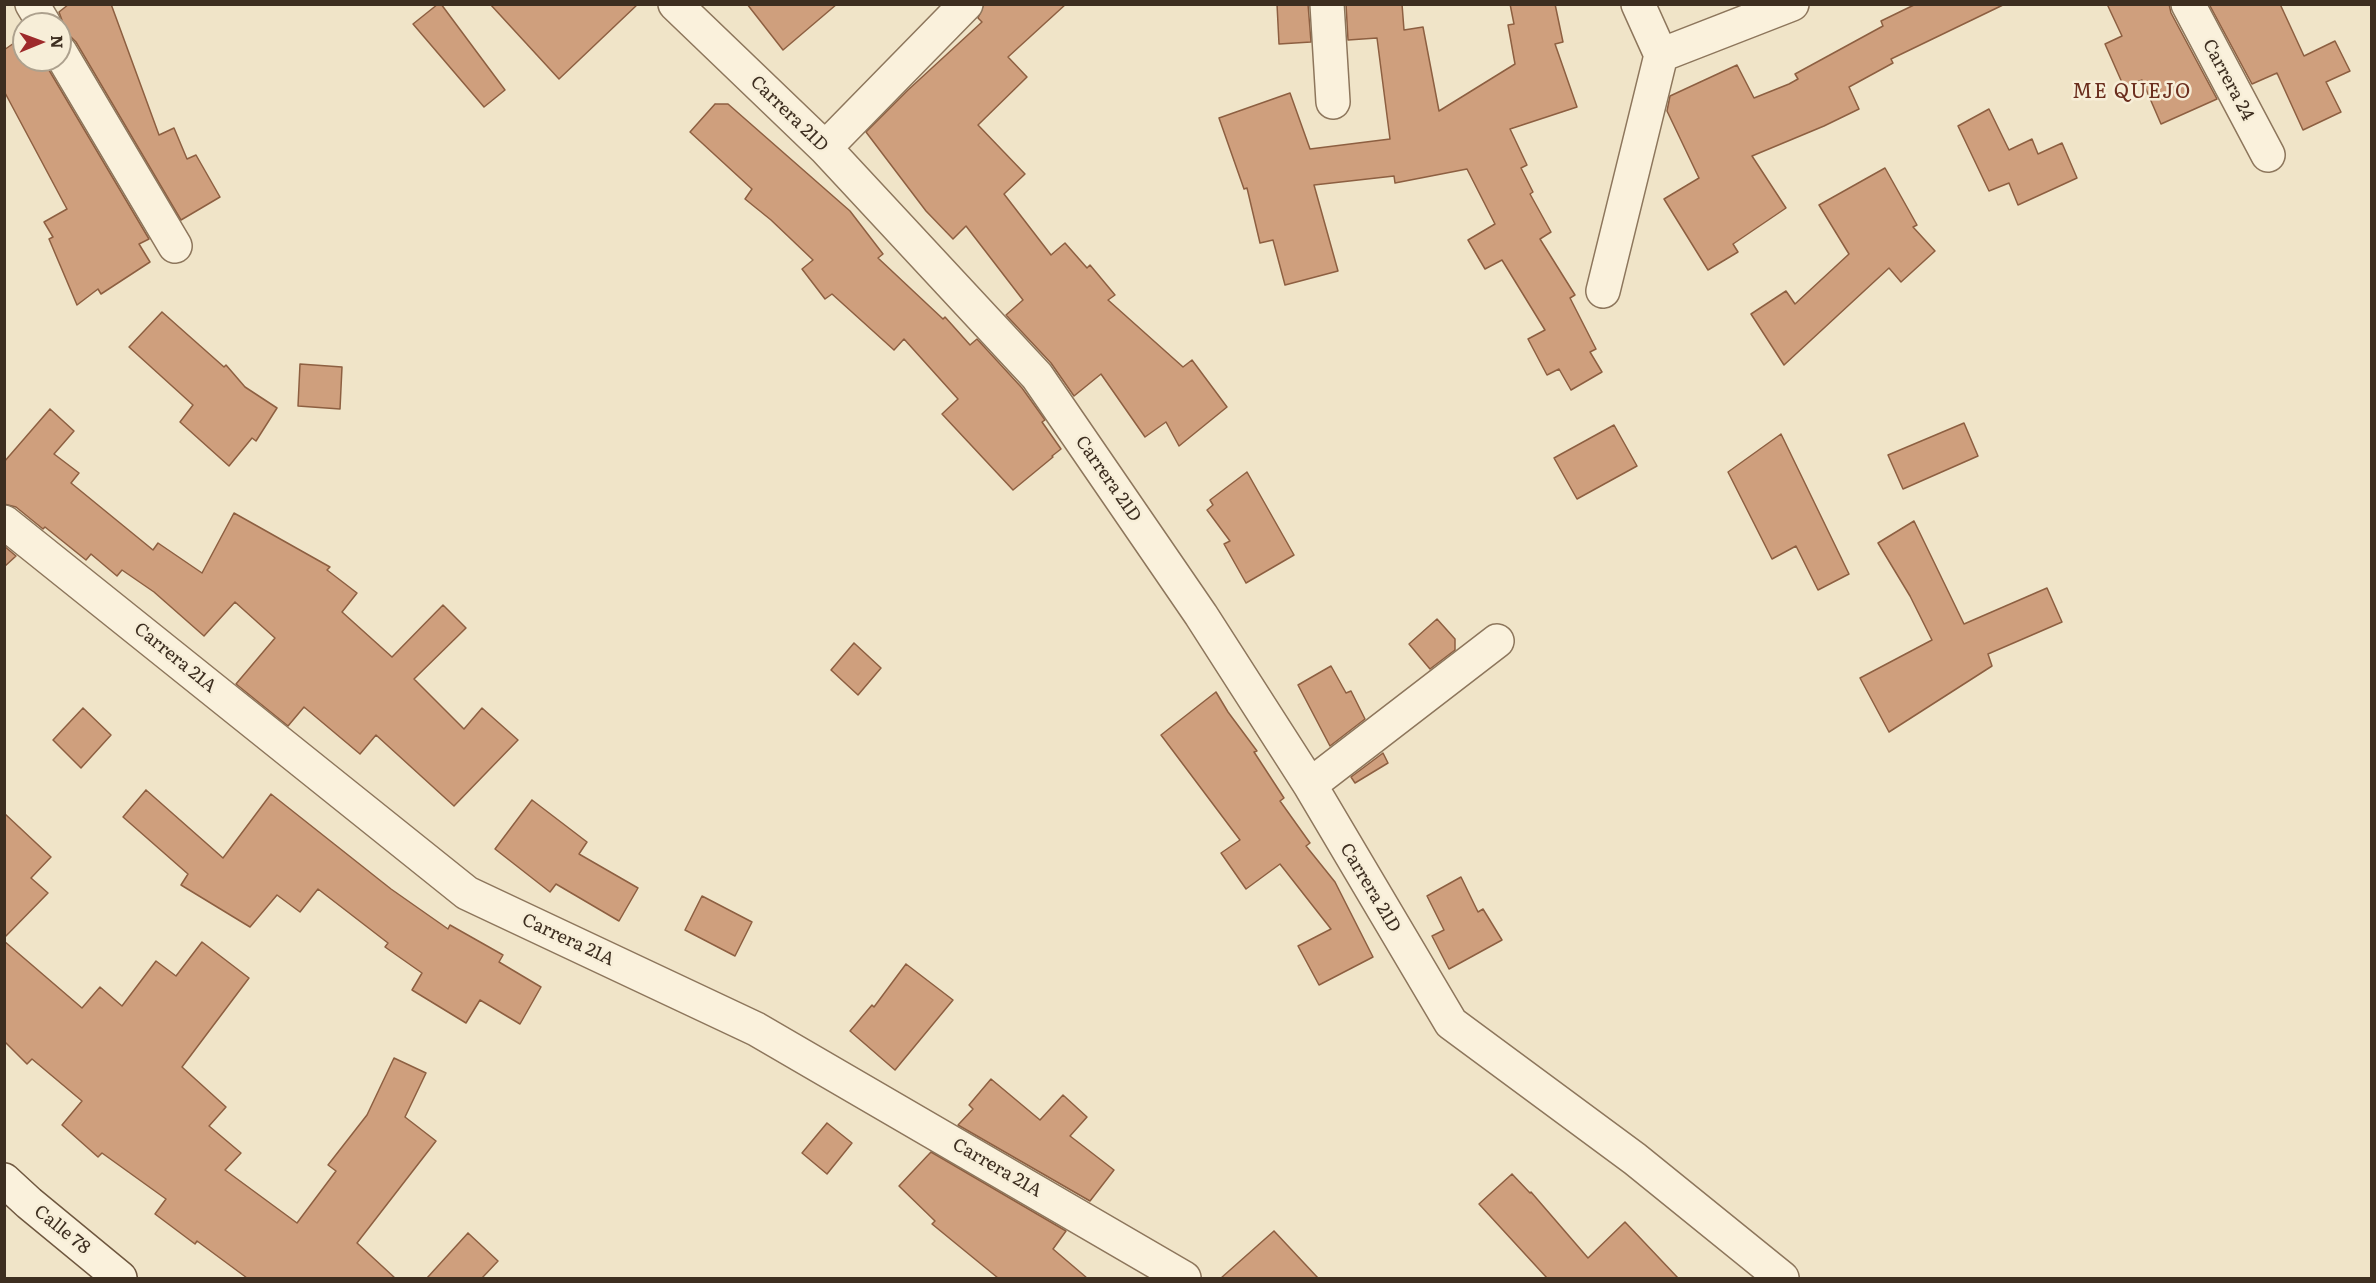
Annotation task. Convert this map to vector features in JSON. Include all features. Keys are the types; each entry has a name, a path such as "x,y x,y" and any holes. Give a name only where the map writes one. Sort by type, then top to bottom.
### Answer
{"street":[{"name":"Carrera 21D","path":"675,4 825,148 1036,376 1201,615 1310,785 1451,1023 1635,1159 1782,1278"},
{"path":"825,148 966,4"},
{"path":"1327,4 1332,102"},
{"path":"1603,291 1661,55 1638,4"},
{"path":"1661,55 1792,4"},
{"name":"Carrera 24","path":"2188,4 2268,155"},
{"path":"72,72 175,246"},
{"name":"Carrera 21A","path":"4,522 467,893 756,1029 1184,1278"},
{"path":"1310,785 1497,641"},
{"name":"Calle 78","path":"4,1180 120,1278"}],"building":[{"path":"69,4 111,4 159,135 174,128 187,159 196,155 220,197 181,220 72,38 72,12 59,12"},
{"path":"441,4 505,90 484,107 413,24"},
{"path":"490,4 638,4 559,79"},
{"path":"747,4 837,4 783,50"},
{"path":"984,4 1066,4 1008,57 1027,77 978,125 1025,174 1004,194 1051,255 1065,243 1087,268 1090,265 1115,295 1108,300 1183,367 1192,360 1227,407 1179,446 1166,422 1145,437 1101,374 1074,396 1051,363 1006,315 1023,300 966,226 953,239 926,211 866,132 982,22 978,18"},
{"path":"1277,4 1308,4 1311,42 1279,44"},
{"path":"1346,4 1402,4 1404,30 1423,27 1439,111 1515,64 1508,25 1514,24 1510,4 1555,4 1563,42 1555,44 1577,107 1510,129 1527,165 1521,168 1533,192 1530,194 1551,232 1540,239 1575,295 1570,298 1596,349 1590,352 1602,372 1571,390 1559,369 1547,375 1528,339 1545,330 1502,260 1485,269 1468,240 1495,224 1467,169 1395,183 1394,176 1314,185 1338,271 1285,285 1273,240 1260,243 1247,188 1244,189 1219,118 1290,93 1310,149 1390,139 1377,38 1348,40"},
{"path":"1916,4 2005,4 1891,59 1893,63 1849,87 1859,109 1752,156 1786,208 1733,244 1738,252 1708,270 1664,199 1699,178 1667,111 1670,96 1737,65 1754,98 1798,79 1795,74 1883,26 1881,21"},
{"path":"2107,4 2169,4 2171,13 2217,99 2161,124 2142,80 2124,87 2105,44 2122,36"},
{"path":"2209,4 2280,4 2304,56 2335,41 2350,71 2326,82 2341,112 2303,130 2277,73 2252,84"},
{"path":"12,44 12,72 50,72 149,239 139,244 150,262 101,294 98,289 77,305 49,239 53,237 44,222 67,209 4,91 4,50"},
{"path":"715,104 728,104 850,211 883,254 878,258 943,319 945,317 970,345 977,339 1022,388 1045,420 1042,422 1061,449 1053,457 1013,490 942,414 958,399 904,339 894,350 832,294 825,299 802,269 813,260 745,199 752,189 690,132"},
{"path":"1989,109 2009,150 2032,139 2038,154 2062,143 2077,178 2018,205 2009,183 1989,191 1958,126"},
{"path":"1885,168 1917,225 1913,227 1935,251 1901,282 1889,268 1784,365 1751,314 1786,291 1795,304 1849,254 1819,205"},
{"path":"162,312 224,367 226,365 245,387 277,408 256,441 252,438 229,466 180,422 193,405 129,347"},
{"path":"300,364 342,367 340,409 298,406"},
{"path":"50,409 74,431 54,454 79,473 71,483 153,550 158,543 202,573 234,513 330,567 327,570 357,593 342,612 392,657 443,605 466,628 414,679 464,729 482,708 518,740 454,806 376,735 360,754 304,707 288,726 236,684 275,638 235,602 204,636 154,592 122,570 117,576 91,554 86,560 16,507 4,504 4,462"},
{"path":"1964,423 1978,456 1903,489 1888,455"},
{"path":"1614,425 1637,466 1577,499 1554,458"},
{"path":"1781,434 1849,574 1818,590 1796,546 1772,559 1728,472"},
{"path":"1247,472 1294,555 1246,583 1224,544 1230,541 1207,510 1213,505 1210,500"},
{"path":"1914,521 1964,624 2047,588 2062,622 1988,654 1992,666 1889,732 1860,678 1932,640 1910,596 1878,543"},
{"path":"4,546 16,556 4,567"},
{"path":"1437,619 1455,639 1455,650 1430,669 1409,644"},
{"path":"854,643 881,668 858,695 831,670"},
{"path":"1331,666 1346,693 1351,691 1365,719 1330,746 1298,685"},
{"path":"1216,692 1257,751 1254,752 1284,798 1280,801 1310,843 1306,846 1335,882 1373,957 1319,985 1298,946 1331,929 1280,864 1246,889 1221,853 1240,840 1161,735"},
{"path":"83,708 111,735 81,768 53,740"},
{"path":"1383,753 1388,763 1355,783 1351,777"},
{"path":"146,790 223,858 271,794 391,889 448,929 450,925 503,955 499,962 541,987 520,1024 480,1000 466,1023 412,990 422,973 385,947 388,943 318,889 300,912 277,895 250,927 181,885 188,874 123,817"},
{"path":"532,800 587,842 579,854 638,888 619,921 556,884 550,892 495,849"},
{"path":"4,813 51,857 31,878 48,893 4,938"},
{"path":"1461,877 1478,912 1483,909 1502,940 1449,969 1432,936 1444,930 1427,896"},
{"path":"702,896 752,922 735,956 685,930"},
{"path":"4,941 82,1008 100,987 122,1006 156,961 176,976 202,942 249,978 182,1067 226,1107 209,1126 241,1153 225,1170 297,1223 336,1171 328,1165 367,1115 394,1058 426,1073 405,1117 436,1141 357,1243 395,1278 247,1278 197,1241 195,1244 155,1214 166,1199 102,1153 98,1157 62,1125 82,1101 32,1059 27,1064 4,1041"},
{"path":"906,964 953,1000 895,1070 850,1031 872,1005 874,1007"},
{"path":"991,1079 1040,1120 1063,1095 1087,1117 1070,1136 1114,1170 1090,1201 958,1125 973,1109 969,1105"},
{"path":"827,1123 852,1143 827,1174 802,1153"},
{"path":"931,1152 1066,1231 1053,1249 1087,1278 998,1278 932,1224 935,1221 899,1186"},
{"path":"1512,1174 1531,1192 1588,1258 1625,1222 1678,1278 1547,1278 1479,1204"},
{"path":"1274,1231 1318,1278 1221,1278"},
{"path":"468,1233 498,1261 482,1278 427,1278"}],"district":[{"name":"ME QUEJO","path":"2132,92"}]}
